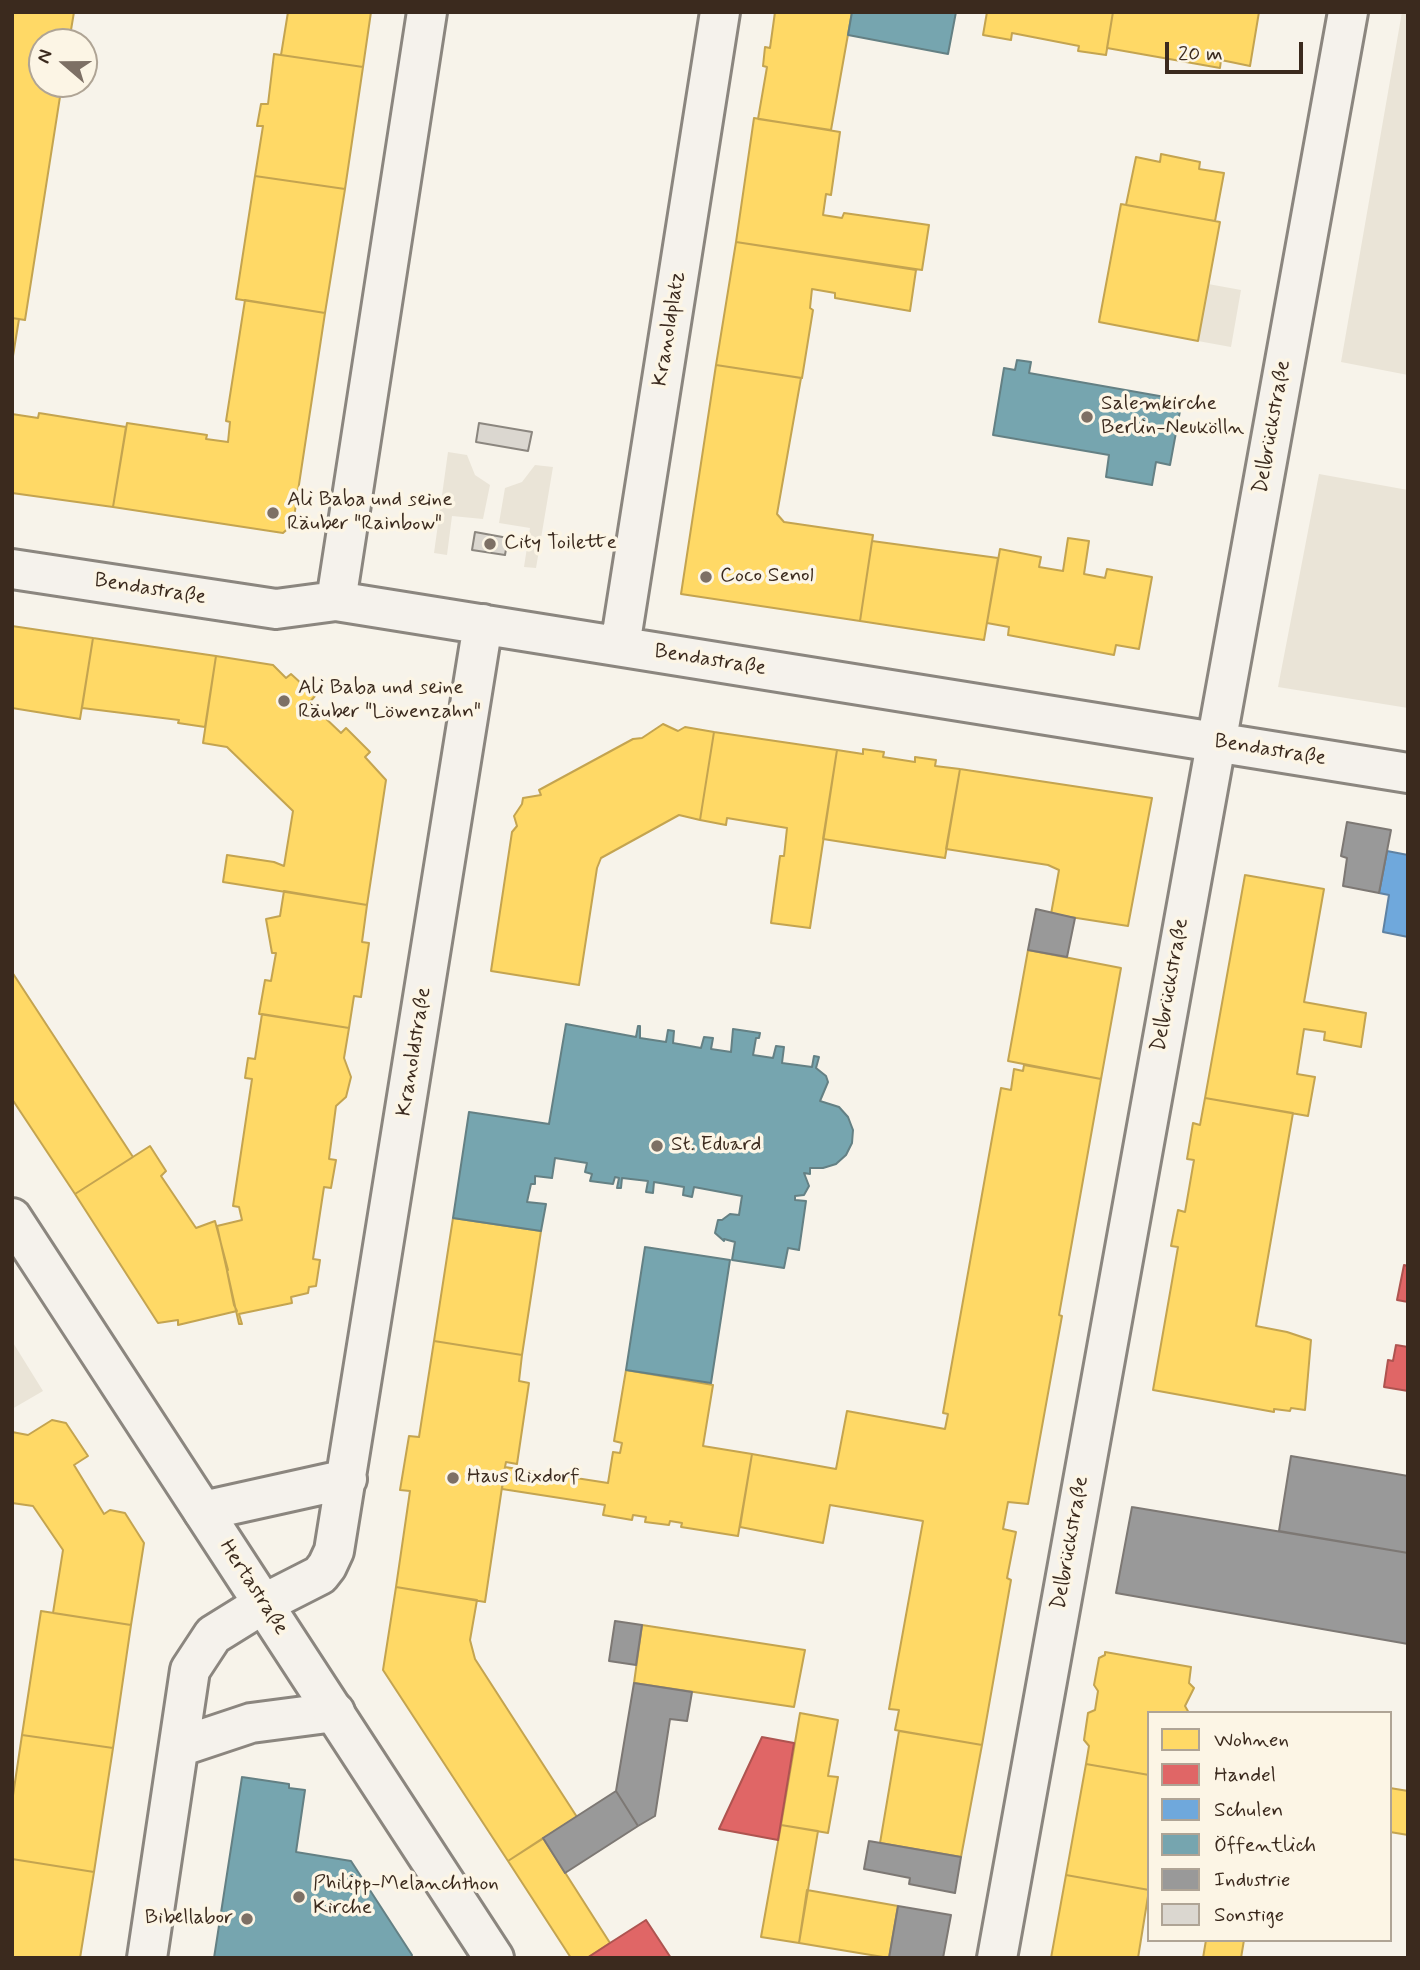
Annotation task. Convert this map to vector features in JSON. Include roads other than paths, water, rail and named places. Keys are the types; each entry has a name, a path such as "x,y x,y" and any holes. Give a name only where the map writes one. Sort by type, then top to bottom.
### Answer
{"street":[{"path":"336,601 427,12"},
{"name":"Kranoldplatz","path":"621,646 720,12"},
{"name":"Delbrückstraße","path":"997,1958 1348,12"},
{"name":"Bendastraße","path":"12,569 276,609 336,601 1408,773"},
{"name":"Kranoldstraße","path":"147,1958 190,1670 213,1635 263,1604 320,1575 334,1551 483,624"},
{"name":"Hertastraße","path":"12,1218 494,1958"},
{"path":"203,1511 347,1479"},
{"path":"179,1747 251,1723 335,1713"}],"place":[{"name":"Salemkirche Berlin-Neukölln","path":"1087,417"},
{"name":"Ali Baba und seine Räuber \"Rainbow\"","path":"273,513"},
{"name":"City Toilette","path":"490,544"},
{"name":"Coco Senol","path":"706,577"},
{"name":"Ali Baba und seine Räuber \"Löwenzahn\"","path":"284,701"},
{"name":"St. Eduard","path":"657,1146"},
{"name":"Haus Rixdorf","path":"453,1478"},
{"name":"Philipp-Melanchthon Kirche","path":"299,1897"},
{"name":"Bibellabor","path":"247,1919"}]}
